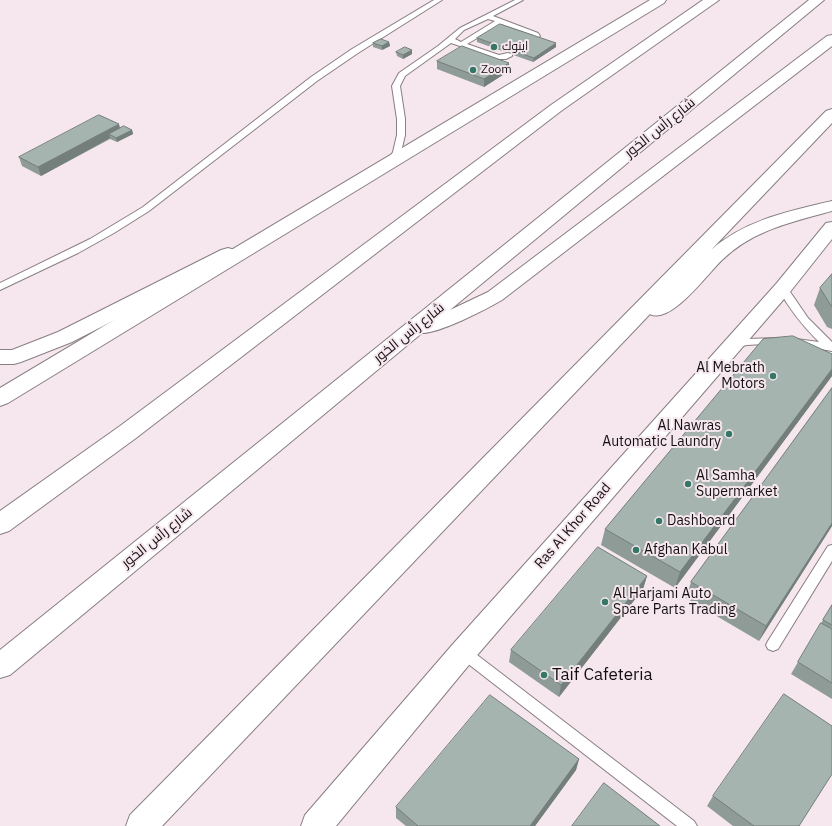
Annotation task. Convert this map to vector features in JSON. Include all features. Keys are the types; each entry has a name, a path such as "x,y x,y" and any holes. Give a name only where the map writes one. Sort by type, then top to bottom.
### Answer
{"main road":[{"path":"0,398 659,0"},
{"path":"0,524 134,428 556,108 712,0"},
{"name":"شارع رأس الخور","path":"0,666 817,0"},
{"path":"411,331 470,310 495,296 826,43 832,35"},
{"path":"141,826 832,114"},
{"path":"627,326 646,317 676,297 724,248 734,240 759,228 832,206"},
{"name":"Ras Al Khor Road","path":"316,826 463,652 783,288 832,227"},
{"path":"0,357 14,357 65,337 276,230"}],"lane":[{"path":"0,287 83,248 127,222 324,72 355,51 439,0"},
{"path":"392,161 397,153 402,135 402,126 396,92 398,80 407,70 436,52 462,29 519,0"},
{"path":"487,16 536,34 537,36 532,39"},
{"path":"462,44 501,21"},
{"path":"450,40 498,57 503,57 509,54"},
{"path":"783,288 790,303 801,318 832,348"},
{"path":"732,345 747,342 780,341 797,342 832,348"},
{"path":"773,645 832,550"},
{"path":"463,652 689,826"}],"building":[{"path":"500,24 556,43 534,58 477,38"},
{"path":"381,39 389,42 382,46 373,43"},
{"path":"462,46 509,63 484,79 437,61"},
{"path":"405,47 412,50 403,55 396,52"},
{"path":"99,115 119,124 38,167 19,157"},
{"path":"124,126 132,130 116,138 109,134"},
{"path":"832,274 832,307 820,288"},
{"path":"793,336 832,354 832,369 680,572 605,529 763,339"},
{"path":"832,388 832,523 766,626 691,582"},
{"path":"598,547 647,576 561,685 511,650"},
{"path":"832,605 832,625 823,620"},
{"path":"821,623 832,629 832,683 798,662"},
{"path":"784,694 832,726 832,774 799,826 754,826 713,796"},
{"path":"490,695 579,759 530,826 418,826 396,807"},
{"path":"604,783 660,826 572,826"}],"place":[{"name":"اينوك","path":"494,47"},
{"name":"Zoom","path":"473,70"},
{"name":"Al Mebrath Motors","path":"773,376"},
{"name":"Al Nawras Automatic Laundry","path":"729,434"},
{"name":"Al Samha Supermarket","path":"688,484"},
{"name":"Dashboard","path":"659,521"},
{"name":"Afghan Kabul","path":"636,550"},
{"name":"Al Harjami Auto Spare Parts Trading","path":"605,602"},
{"name":"Taif Cafeteria","path":"544,675"}]}
